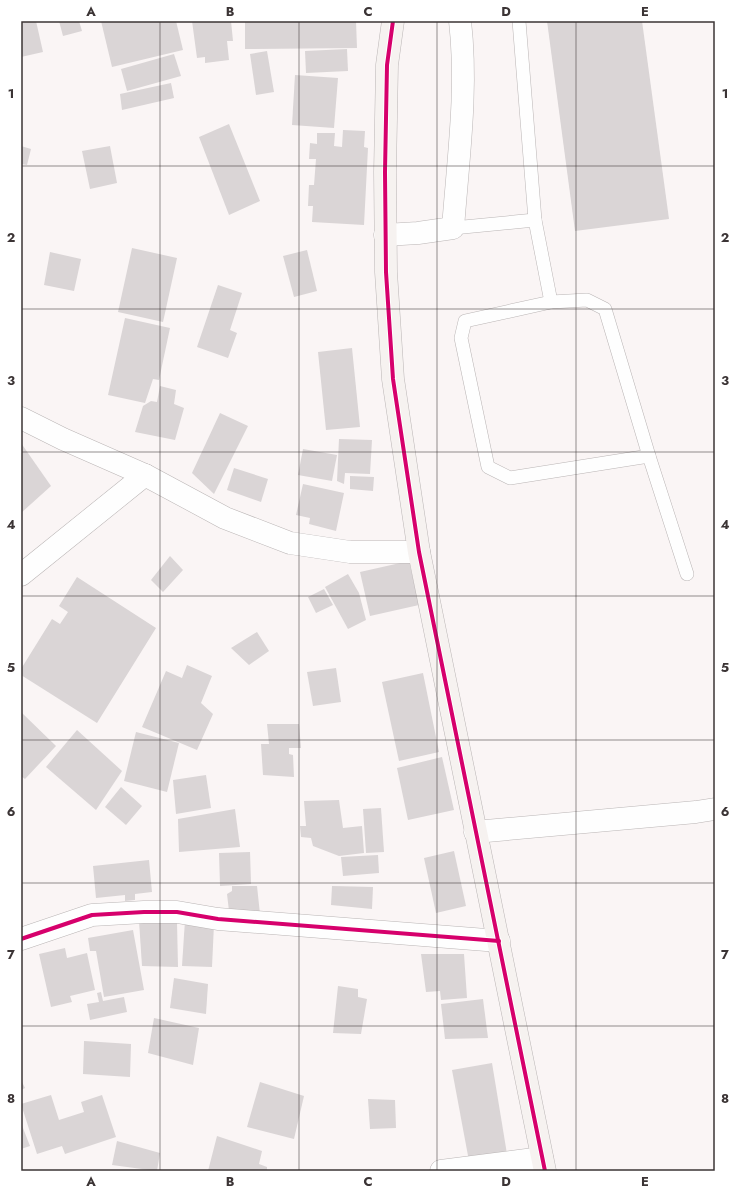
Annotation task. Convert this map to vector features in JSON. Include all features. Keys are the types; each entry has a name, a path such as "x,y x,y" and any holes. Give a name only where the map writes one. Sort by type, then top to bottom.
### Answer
{"street":[{"path":"393,21 387,65 385,172 386,272 393,379 419,552 544,1164 441,1171"},
{"path":"385,236 453,228 462,94 462,35 460,21"},
{"path":"21,418 63,439 145,475 225,518 290,543 350,552 419,552"},
{"path":"21,575 145,475"},
{"path":"475,832 715,809"},
{"path":"21,939 92,915 177,912 218,919 499,942"}],"lane":[{"path":"520,21 535,220 550,302"},
{"path":"453,228 535,220"},
{"path":"649,456 510,478 488,467 461,338 465,321 550,302 587,300 605,309 686,574"}],"building":[{"path":"21,21 36,21 43,52 21,57"},
{"path":"59,21 79,21 82,31 63,36"},
{"path":"101,21 176,21 183,50 112,67"},
{"path":"192,21 231,21 233,41 227,41 229,60 205,63 205,57 197,58"},
{"path":"245,21 356,21 357,48 245,49"},
{"path":"547,21 642,21 669,219 575,231"},
{"path":"347,49 348,71 306,73 305,51"},
{"path":"267,51 274,92 256,95 250,54"},
{"path":"174,54 181,76 127,91 121,69"},
{"path":"295,75 338,78 334,128 292,125"},
{"path":"171,83 174,98 122,110 120,94"},
{"path":"229,124 260,201 229,215 199,137"},
{"path":"343,130 365,131 364,147 368,148 364,225 312,222 313,206 308,206 309,185 314,185 316,159 309,159 310,143 317,144 317,133 335,133 334,146 342,147"},
{"path":"21,146 31,149 27,165 21,164"},
{"path":"110,146 117,183 90,189 82,151"},
{"path":"132,248 177,258 163,322 118,312"},
{"path":"307,250 317,291 294,297 283,256"},
{"path":"50,252 81,259 74,291 44,285"},
{"path":"218,285 242,293 230,330 237,333 228,358 197,347"},
{"path":"125,318 170,328 159,380 153,379 145,403 108,395"},
{"path":"352,348 360,427 326,430 318,352"},
{"path":"160,386 176,390 174,404 184,408 175,440 135,432 143,406 151,401 157,402"},
{"path":"220,413 248,426 214,494 192,473"},
{"path":"339,439 372,440 370,474 345,473 344,484 337,481"},
{"path":"21,443 51,486 21,513"},
{"path":"303,449 337,455 332,481 298,475"},
{"path":"234,468 268,479 261,502 227,490"},
{"path":"350,476 374,477 373,491 350,489"},
{"path":"303,484 344,493 336,531 309,524 310,518 296,515"},
{"path":"170,556 183,570 163,592 151,580"},
{"path":"409,561 419,605 370,616 360,572"},
{"path":"348,574 359,593 366,620 348,629 325,587"},
{"path":"77,577 156,628 97,723 21,675 21,669 52,619 60,624 68,612 59,606"},
{"path":"324,589 333,605 316,613 308,597"},
{"path":"257,632 269,651 249,665 231,648"},
{"path":"187,665 212,676 201,703 213,714 197,750 142,727 166,671 182,678"},
{"path":"336,668 341,702 313,706 307,672"},
{"path":"423,673 439,752 399,761 382,682"},
{"path":"21,712 56,746 25,779 21,776"},
{"path":"267,724 299,724 301,748 289,748 289,754 293,755 294,777 263,775 261,744 269,744"},
{"path":"77,730 122,771 96,810 46,767"},
{"path":"136,732 179,743 167,792 124,781"},
{"path":"442,757 454,810 408,820 397,768"},
{"path":"206,775 211,808 176,814 173,780"},
{"path":"121,787 142,806 126,825 105,807"},
{"path":"339,800 343,828 362,826 364,853 339,856 313,846 311,838 301,837 300,826 306,826 304,801"},
{"path":"381,808 384,852 366,853 363,809"},
{"path":"235,809 240,847 179,852 178,819"},
{"path":"454,851 466,906 436,913 424,858"},
{"path":"250,852 251,884 220,886 219,853"},
{"path":"378,855 379,873 343,876 341,857"},
{"path":"149,860 152,892 135,894 135,900 125,901 125,895 96,898 93,866"},
{"path":"232,886 257,886 260,914 229,911 227,894 232,891"},
{"path":"332,886 373,887 372,909 331,905"},
{"path":"185,920 214,924 212,967 182,966"},
{"path":"139,921 177,922 178,967 142,966"},
{"path":"133,930 144,990 104,997 96,951 90,951 88,938"},
{"path":"65,948 67,958 87,953 95,990 70,996 72,1002 51,1007 39,954"},
{"path":"421,954 464,954 467,998 441,1000 440,991 426,992"},
{"path":"174,978 208,984 206,1014 170,1008"},
{"path":"338,986 358,989 358,997 367,999 361,1034 333,1033"},
{"path":"101,992 103,1001 124,997 127,1012 90,1020 87,1004 99,1002 97,993"},
{"path":"483,999 488,1038 445,1039 441,1004"},
{"path":"154,1018 199,1028 193,1065 148,1053"},
{"path":"84,1041 131,1044 130,1077 83,1074"},
{"path":"492,1063 507,1154 469,1161 452,1070"},
{"path":"21,1080 25,1088 21,1090"},
{"path":"260,1082 304,1096 294,1139 247,1127"},
{"path":"51,1095 59,1120 84,1112 81,1102 102,1095 116,1137 65,1154 62,1146 37,1154 21,1104"},
{"path":"368,1099 395,1100 396,1128 370,1129"},
{"path":"21,1123 30,1146 21,1149"},
{"path":"217,1136 262,1151 259,1164 267,1167 267,1171 208,1171"},
{"path":"117,1141 160,1153 157,1171 112,1165"}],"cycle path":[{"path":"393,21 387,65 385,172 386,272 393,379 419,552 545,1171"},
{"path":"21,939 92,915 177,912 218,919 499,941"}]}
